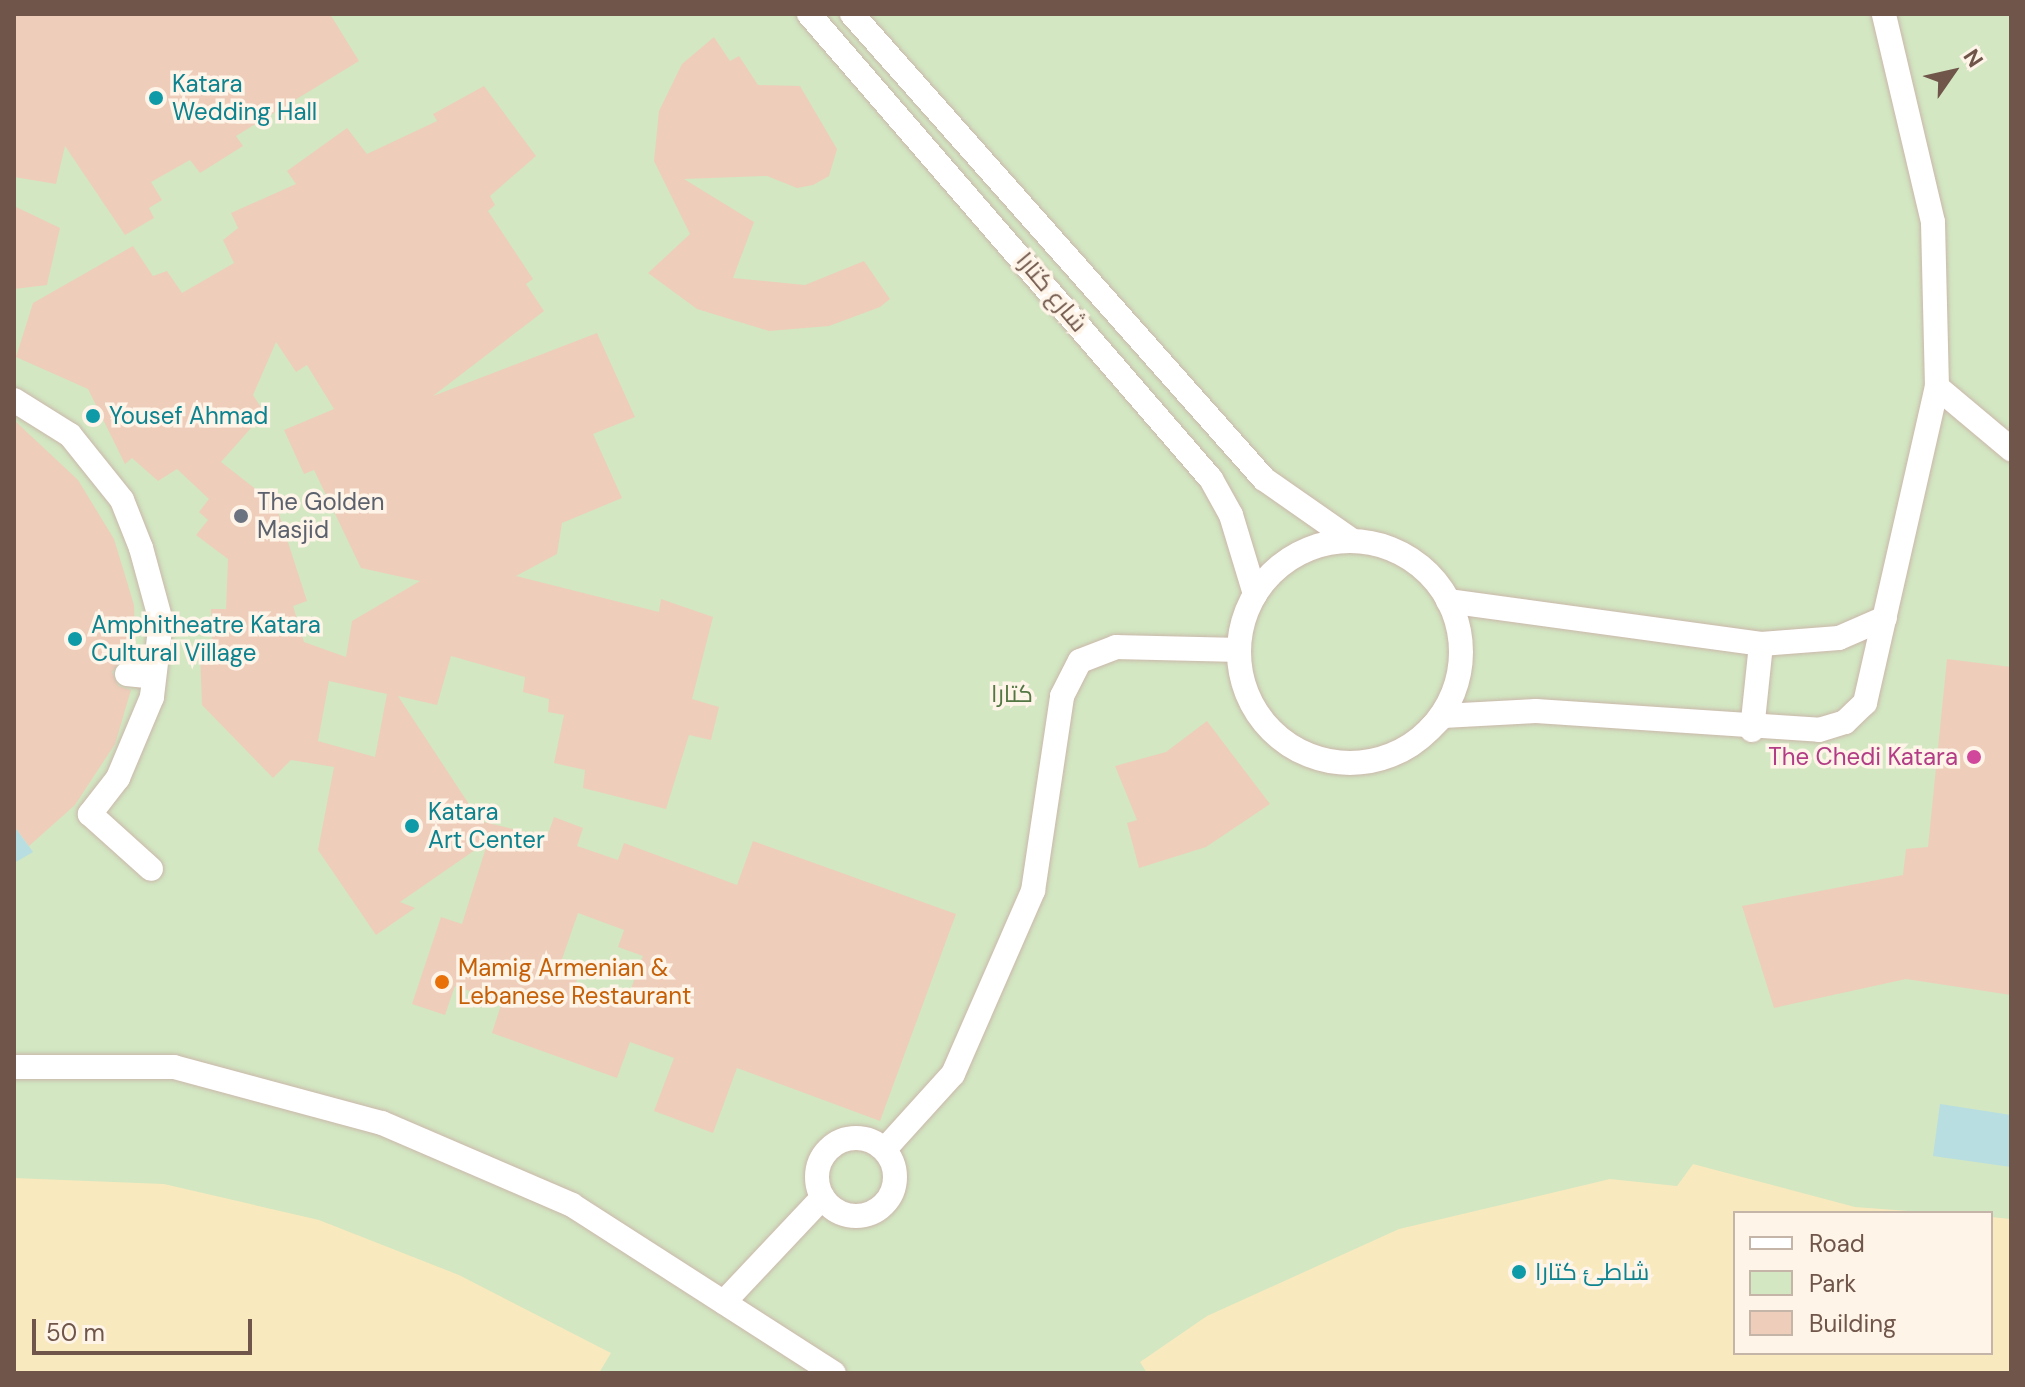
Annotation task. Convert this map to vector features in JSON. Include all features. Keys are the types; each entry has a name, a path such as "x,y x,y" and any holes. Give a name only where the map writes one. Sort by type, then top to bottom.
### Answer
{"street":[{"name":"شارع كتارا","path":"809,14 1211,479 1231,515 1255,594"},
{"name":"شارع كتارا","path":"852,14 1264,479 1353,541"},
{"path":"1430,729 1451,698 1460,662 1448,601 1409,558 1353,541 1297,554 1255,594 1239,650 1255,710 1301,752 1364,762 1398,752 1430,729 1443,716 1536,711 1752,730 1819,730 1856,714 1871,691 1937,387 1933,222 1884,14"},
{"path":"1937,387 2011,449"},
{"path":"14,400 70,435 122,500 161,621 154,677 118,778 90,814 151,869"},
{"path":"1448,601 1761,644 1839,638 1885,618"},
{"path":"1752,730 1761,644"},
{"path":"885,1149 953,1074 1028,905 1062,696 1080,661 1116,647 1239,650"},
{"path":"127,674 154,677"},
{"path":"14,1067 174,1067 382,1123 572,1205 834,1373"},
{"path":"855,1137 885,1149 896,1180 880,1208 849,1215 823,1197 819,1165 839,1141 855,1137"},
{"path":"724,1302 823,1197"}],"green space":[{"name":"كتارا","path":"14,14 2011,14 2011,1373 14,1373"}],"sand":[{"name":"شاطئ كتارا","path":"1693,1164 1855,1207 1909,1211 1733,1211 1733,1355 1993,1355 1993,1217 2011,1219 2011,1373 1147,1373 1140,1362 1207,1316 1399,1229 1610,1179 1677,1186"},
{"path":"14,1178 164,1184 319,1220 459,1275 611,1353 599,1373 14,1373"}],"water":[{"path":"14,826 33,852 14,863"},
{"path":"1940,1104 2011,1115 2011,1167 1933,1156"}],"building":[{"name":"Katara Wedding Hall","path":"14,14 330,14 359,61 236,136 243,146 200,173 190,160 151,182 162,200 149,208 154,218 125,235 65,146 56,184 14,177"},
{"path":"714,37 730,61 739,56 758,85 800,86 837,149 829,176 813,185 797,188 767,176 684,179 754,222 733,278 805,285 864,261 890,299 880,307 829,326 769,331 697,309 648,273 690,234 654,161 659,111 682,64"},
{"path":"484,86 536,156 490,196 495,205 488,211 533,279 526,284 544,311 433,396 597,333 635,417 593,434 622,498 562,523 557,554 516,576 659,612 661,599 713,617 692,699 719,707 711,740 689,735 666,809 583,788 585,770 554,763 564,715 548,712 549,699 523,692 525,677 451,656 437,705 398,696 480,821 547,837 554,817 583,828 577,846 618,860 624,843 737,885 753,841 956,914 880,1121 737,1068 713,1133 654,1111 674,1058 630,1042 617,1078 492,1033 502,1002 455,986 445,1015 412,1004 441,917 462,924 488,841 400,902 415,908 376,935 318,850 334,767 291,760 273,778 202,705 200,655 212,644 211,609 226,609 228,559 196,535 208,520 199,512 209,499 177,469 158,481 132,458 125,464 88,389 16,357 33,303 133,246 153,276 167,271 182,293 234,263 223,240 238,228 231,213 296,184 287,171 347,128 367,154 437,121 433,114","holes":["276,342 296,372 307,365 334,409 284,430 304,474 314,470 361,568 420,581 352,621 346,657 304,642 293,606 307,601 276,505 221,462 251,428 247,415 262,409 253,395","329,681 387,694 375,757 318,741","578,913 624,930 618,947 643,956 625,1005 575,986 582,965 562,959"]},
{"path":"14,206 60,228 47,285 14,289"},
{"name":"Amphitheatre Katara Cultural Village","path":"14,420 78,480 114,539 134,605 136,660 120,661 112,672 118,686 131,690 115,744 75,805 29,846 14,826"},
{"name":"The Chedi Katara","path":"1947,659 2011,667 2011,995 1906,979 1774,1008 1742,906 1903,875 1906,849 1928,847"},
{"path":"1207,721 1270,804 1206,847 1139,868 1127,823 1137,820 1115,766 1166,752"}],"place":[{"name":"Katara Wedding Hall","path":"156,98"},
{"name":"Yousef Ahmad","path":"93,416"},
{"name":"The Golden Masjid","path":"241,516"},
{"name":"Amphitheatre Katara Cultural Village","path":"75,639"},
{"name":"The Chedi Katara","path":"1974,757"},
{"name":"Katara Art Center","path":"412,826"},
{"name":"Mamig Armenian & Lebanese Restaurant","path":"442,982"},
{"name":"شاطئ كتارا","path":"1519,1272"}]}
